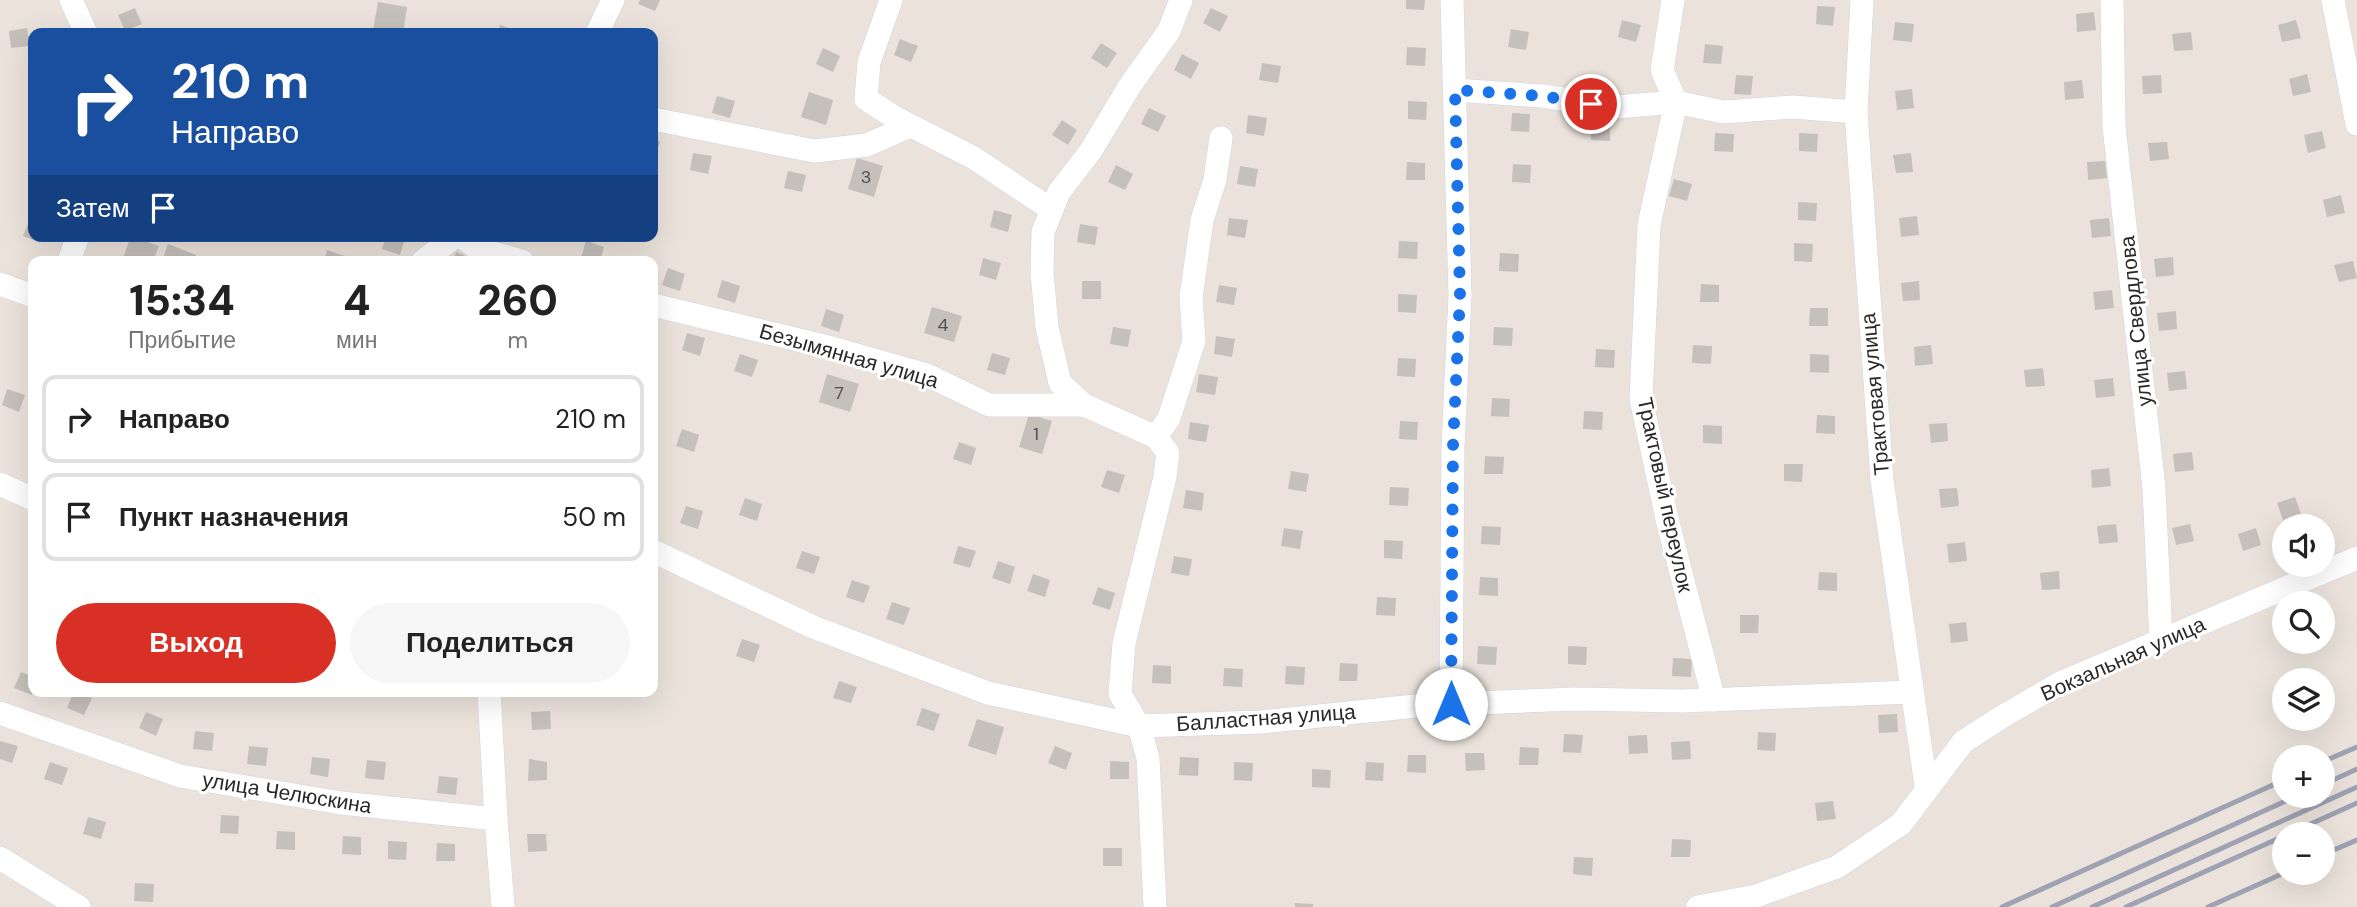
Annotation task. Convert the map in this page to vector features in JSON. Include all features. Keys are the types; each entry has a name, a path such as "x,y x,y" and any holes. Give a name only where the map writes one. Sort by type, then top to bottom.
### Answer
{"street":[{"path":"599,28 613,0"},
{"path":"891,0 869,62 866,99 910,126 974,158 1052,210"},
{"path":"1155,907 1149,758 1139,726 1121,694 1121,681 1124,643 1168,453 1156,437 1084,405 1060,383 1047,327 1042,272 1044,232 1059,192 1090,152 1131,84 1169,31 1181,0"},
{"path":"1451,704 1453,459 1460,295 1452,0"},
{"path":"1673,0 1662,70 1676,102"},
{"name":"Трактовая улица","path":"1862,0 1856,112 1882,480 1926,786"},
{"name":"улица Свердлова","path":"2112,0 2114,127 2154,488 2161,642"},
{"path":"2333,0 2357,124"},
{"path":"78,3 85,28"},
{"path":"1455,90 1542,96 1616,107 1676,102 1723,112 1793,107 1856,112"},
{"name":"Трактовый переулок","path":"1676,102 1648,225 1642,399 1667,519 1714,700"},
{"path":"658,120 814,152 867,145 910,126"},
{"path":"1156,437 1169,418 1194,341 1191,297 1202,220 1215,180 1221,138"},
{"path":"433,256 463,242"},
{"path":"476,242 510,256"},
{"path":"0,284 28,294"},
{"name":"Безымянная улица","path":"658,306 832,348 927,375 989,405 1084,405"},
{"path":"0,484 28,497"},
{"name":"Балластная улица","path":"658,553 813,627 988,693 1139,726 1262,722 1451,704 1575,699 1714,700 1911,692"},
{"name":"Вокзальная улица","path":"1698,907 1756,896 1837,867 1901,824 1926,786 1963,742 2000,718 2062,682 2357,558"},
{"path":"489,697 503,907"},
{"name":"улица Челюскина","path":"0,713 180,776 341,803 496,819"},
{"path":"0,858 79,907"}],"building":[{"path":"640,0 660,0 655,11 638,4"},
{"path":"1406,0 1425,0 1424,10 1406,9"},
{"path":"378,2 407,7 404,28 374,28"},
{"path":"1817,6 1835,7 1833,26 1816,24"},
{"path":"135,8 142,24 124,28 118,15"},
{"path":"1211,8 1228,16 1220,32 1203,23"},
{"path":"2094,12 2096,30 2077,32 2076,14"},
{"path":"1622,20 1641,25 1636,42 1618,37"},
{"path":"2296,20 2301,38 2282,42 2278,25"},
{"path":"1895,22 1914,24 1912,42 1893,40"},
{"path":"27,28 28,46 11,48 9,31"},
{"path":"1511,29 1529,32 1526,50 1508,47"},
{"path":"2191,32 2193,50 2174,51 2172,34"},
{"path":"900,39 918,46 911,62 894,55"},
{"path":"1101,43 1117,53 1107,68 1091,58"},
{"path":"1705,44 1723,46 1721,64 1703,63"},
{"path":"1407,47 1426,48 1425,66 1406,65"},
{"path":"823,48 840,56 833,72 816,64"},
{"path":"1182,54 1199,63 1191,79 1174,70"},
{"path":"1262,63 1281,66 1278,83 1259,80"},
{"path":"2307,74 2311,92 2293,96 2289,79"},
{"path":"1736,75 1753,76 1751,95 1734,94"},
{"path":"2161,75 2162,93 2143,94 2142,76"},
{"path":"2082,80 2084,98 2065,100 2064,82"},
{"path":"1912,89 1914,108 1897,110 1895,91"},
{"path":"809,92 833,100 826,125 801,117"},
{"path":"717,96 735,101 730,118 712,113"},
{"path":"1408,101 1427,102 1426,120 1408,119"},
{"path":"1149,108 1166,116 1158,132 1141,124"},
{"path":"1512,113 1530,114 1529,132 1511,131"},
{"path":"1248,115 1267,118 1264,136 1246,133"},
{"path":"1062,120 1077,130 1068,145 1052,135"},
{"path":"1591,122 1610,123 1610,141 1591,140"},
{"path":"2322,131 2326,148 2308,153 2304,135"},
{"path":"1715,133 1734,134 1733,152 1714,151"},
{"path":"1799,133 1818,134 1817,152 1799,151"},
{"path":"2167,142 2169,159 2150,161 2148,143"},
{"path":"693,153 712,156 708,174 690,170"},
{"path":"1911,153 1913,172 1896,173 1893,155"},
{"path":"857,158 883,166 874,197 848,189"},
{"path":"2105,161 2107,178 2088,180 2087,162"},
{"path":"1407,162 1425,163 1425,180 1406,180"},
{"path":"1513,164 1531,165 1530,183 1512,182"},
{"path":"1116,165 1133,174 1125,190 1108,182"},
{"path":"1240,166 1258,169 1255,187 1237,184"},
{"path":"788,171 806,175 802,192 784,188"},
{"path":"1674,179 1692,184 1687,201 1669,196"},
{"path":"2341,195 2345,213 2327,217 2323,200"},
{"path":"1798,202 1817,203 1816,221 1798,220"},
{"path":"994,210 1012,215 1008,232 990,227"},
{"path":"1917,216 1919,235 1901,237 1899,218"},
{"path":"1229,218 1248,220 1245,238 1227,235"},
{"path":"2109,218 2111,236 2092,238 2090,220"},
{"path":"28,224 28,238 23,236"},
{"path":"1080,224 1098,227 1095,245 1077,242"},
{"path":"1399,241 1418,242 1417,259 1398,258"},
{"path":"129,242 148,242 159,246 155,256 124,256"},
{"path":"384,242 404,242 400,255 382,249"},
{"path":"586,242 604,247 601,256 582,256"},
{"path":"1794,243 1813,244 1812,262 1794,261"},
{"path":"168,244 196,255 196,256 164,256"},
{"path":"327,250 345,256 325,256"},
{"path":"1500,253 1519,254 1518,272 1499,271"},
{"path":"2173,257 2174,275 2156,277 2154,259"},
{"path":"983,258 1001,263 996,280 979,275"},
{"path":"2353,261 2357,278 2339,282 2334,265"},
{"path":"668,268 685,274 680,291 662,285"},
{"path":"722,280 740,286 735,303 717,297"},
{"path":"1082,281 1101,281 1101,299 1082,299"},
{"path":"1919,281 1920,300 1903,301 1901,283"},
{"path":"1701,284 1719,285 1719,302 1700,302"},
{"path":"1219,285 1237,288 1234,305 1216,302"},
{"path":"2112,290 2114,308 2095,310 2093,292"},
{"path":"1398,294 1417,295 1416,313 1398,312"},
{"path":"932,307 962,316 954,342 924,333"},
{"path":"1810,308 1828,308 1828,326 1809,326"},
{"path":"826,309 844,315 839,332 821,326"},
{"path":"2176,311 2177,329 2159,331 2157,313"},
{"path":"1113,327 1131,330 1128,347 1110,344"},
{"path":"1494,327 1513,328 1512,346 1493,345"},
{"path":"687,333 705,338 700,356 682,350"},
{"path":"1216,336 1235,339 1232,357 1214,354"},
{"path":"1693,345 1712,346 1711,364 1692,363"},
{"path":"1931,345 1933,364 1915,366 1914,347"},
{"path":"1596,349 1615,350 1614,368 1595,367"},
{"path":"992,353 1010,358 1005,375 987,370"},
{"path":"740,354 758,360 752,377 734,371"},
{"path":"1810,354 1829,355 1829,373 1810,372"},
{"path":"1398,358 1416,359 1415,377 1397,376"},
{"path":"2043,368 2045,386 2026,387 2024,370"},
{"path":"2185,371 2187,389 2169,391 2167,373"},
{"path":"827,374 859,384 850,412 819,402"},
{"path":"1199,374 1218,377 1215,395 1196,392"},
{"path":"2113,378 2115,396 2096,398 2094,380"},
{"path":"7,389 25,395 19,412 2,405"},
{"path":"1492,398 1510,399 1509,417 1491,416"},
{"path":"1584,411 1603,412 1602,430 1583,429"},
{"path":"1029,414 1052,421 1042,454 1019,447"},
{"path":"1817,415 1835,416 1835,434 1816,433"},
{"path":"1400,421 1418,422 1417,440 1399,439"},
{"path":"1190,422 1209,425 1206,442 1188,439"},
{"path":"1947,423 1948,441 1931,443 1929,424"},
{"path":"1703,425 1722,426 1722,444 1703,443"},
{"path":"682,429 699,435 694,452 676,446"},
{"path":"959,442 976,448 971,465 953,459"},
{"path":"2192,452 2194,470 2175,472 2173,454"},
{"path":"1485,456 1504,457 1503,474 1484,474"},
{"path":"1784,464 1803,464 1802,482 1784,481"},
{"path":"2109,468 2111,486 2092,488 2091,470"},
{"path":"1107,470 1125,475 1119,493 1101,487"},
{"path":"1291,471 1309,474 1306,492 1288,489"},
{"path":"1390,487 1409,488 1408,506 1389,505"},
{"path":"1957,488 1959,506 1941,508 1939,489"},
{"path":"1186,490 1204,493 1202,511 1183,508"},
{"path":"2295,497 2301,514 2281,514 2277,503"},
{"path":"745,498 762,504 757,521 739,515"},
{"path":"686,506 703,511 698,529 680,523"},
{"path":"2116,524 2118,542 2099,544 2097,526"},
{"path":"2190,524 2194,541 2176,545 2172,528"},
{"path":"1482,526 1501,527 1500,545 1481,544"},
{"path":"1284,528 1303,531 1300,549 1281,546"},
{"path":"2256,528 2261,545 2243,551 2238,534"},
{"path":"1384,540 1403,541 1402,559 1384,558"},
{"path":"1965,542 1967,561 1949,563 1947,544"},
{"path":"958,546 976,551 970,568 953,563"},
{"path":"802,551 820,557 814,574 796,568"},
{"path":"1174,556 1192,559 1189,576 1171,573"},
{"path":"998,561 1015,567 1010,584 992,578"},
{"path":"2059,571 2060,589 2042,590 2040,573"},
{"path":"1819,572 1837,573 1837,591 1818,590"},
{"path":"1033,574 1050,580 1045,597 1027,591"},
{"path":"1480,577 1498,578 1498,596 1479,595"},
{"path":"852,580 870,586 864,603 846,597"},
{"path":"1098,587 1115,593 1110,610 1092,604"},
{"path":"1377,597 1396,598 1395,616 1376,615"},
{"path":"892,602 910,608 904,625 886,619"},
{"path":"1740,615 1759,615 1758,633 1740,633"},
{"path":"1966,622 1968,641 1951,643 1949,624"},
{"path":"742,639 760,645 754,662 736,656"},
{"path":"1478,646 1497,647 1496,665 1477,664"},
{"path":"1568,646 1587,647 1586,665 1568,664"},
{"path":"1673,658 1692,659 1691,677 1672,676"},
{"path":"1340,663 1358,664 1357,681 1339,681"},
{"path":"1153,665 1171,666 1171,684 1152,683"},
{"path":"1286,666 1305,667 1304,685 1285,684"},
{"path":"1224,668 1243,669 1242,687 1223,686"},
{"path":"21,672 28,675 28,693 14,688"},
{"path":"839,681 857,687 851,703 833,698"},
{"path":"72,697 92,698 84,715 67,708"},
{"path":"922,708 940,714 934,731 916,725"},
{"path":"550,711 551,729 532,730 531,712"},
{"path":"146,712 163,719 156,736 139,728"},
{"path":"1897,714 1898,732 1879,733 1878,715"},
{"path":"977,719 1004,727 996,755 968,746"},
{"path":"195,731 214,733 212,751 193,749"},
{"path":"1758,732 1776,733 1775,751 1757,750"},
{"path":"1564,734 1583,735 1581,753 1563,752"},
{"path":"1647,735 1648,753 1629,754 1628,736"},
{"path":"0,741 18,746 12,763 0,759"},
{"path":"1690,741 1691,759 1672,760 1671,742"},
{"path":"249,746 268,748 266,766 247,764"},
{"path":"1055,746 1072,753 1066,770 1048,763"},
{"path":"1520,747 1539,748 1538,765 1519,765"},
{"path":"1465,753 1484,753 1485,770 1466,771"},
{"path":"1408,755 1426,755 1426,773 1407,772"},
{"path":"312,757 330,759 328,777 310,774"},
{"path":"1180,757 1199,758 1198,776 1179,775"},
{"path":"529,759 547,762 547,780 528,781"},
{"path":"367,760 386,762 384,780 365,778"},
{"path":"1110,761 1129,762 1129,779 1110,779"},
{"path":"50,762 68,768 62,785 44,779"},
{"path":"1234,762 1253,763 1252,781 1234,780"},
{"path":"1366,762 1384,763 1383,781 1365,780"},
{"path":"1312,769 1331,770 1330,788 1312,787"},
{"path":"439,776 458,778 456,795 437,793"},
{"path":"1833,801 1836,819 1817,821 1815,803"},
{"path":"221,815 239,816 238,834 220,833"},
{"path":"88,817 106,822 101,839 83,834"},
{"path":"277,831 295,832 295,850 276,849"},
{"path":"527,834 546,834 547,851 528,852"},
{"path":"343,836 361,837 361,855 342,854"},
{"path":"1672,839 1691,840 1690,857 1671,857"},
{"path":"388,841 407,842 406,860 388,859"},
{"path":"437,843 455,844 455,861 436,861"},
{"path":"1103,848 1122,848 1122,866 1103,866"},
{"path":"1574,857 1593,858 1592,876 1573,874"},
{"path":"135,883 154,884 153,902 134,901"},
{"path":"1295,903 1313,904 1313,907 1295,907"}],"railway":[{"path":"2335,756 2357,747"},
{"path":"2335,779 2357,769"},
{"path":"2002,907 2272,785"},
{"path":"2092,907 2357,787"},
{"path":"2315,822 2357,803"},
{"path":"2052,907 2272,807"},
{"path":"2335,849 2357,840"},
{"path":"2126,907 2272,841"},
{"path":"2208,907 2272,878"}],"route":[{"path":"1451,704 1453,446 1460,295 1455,90 1542,96 1591,104"}]}
